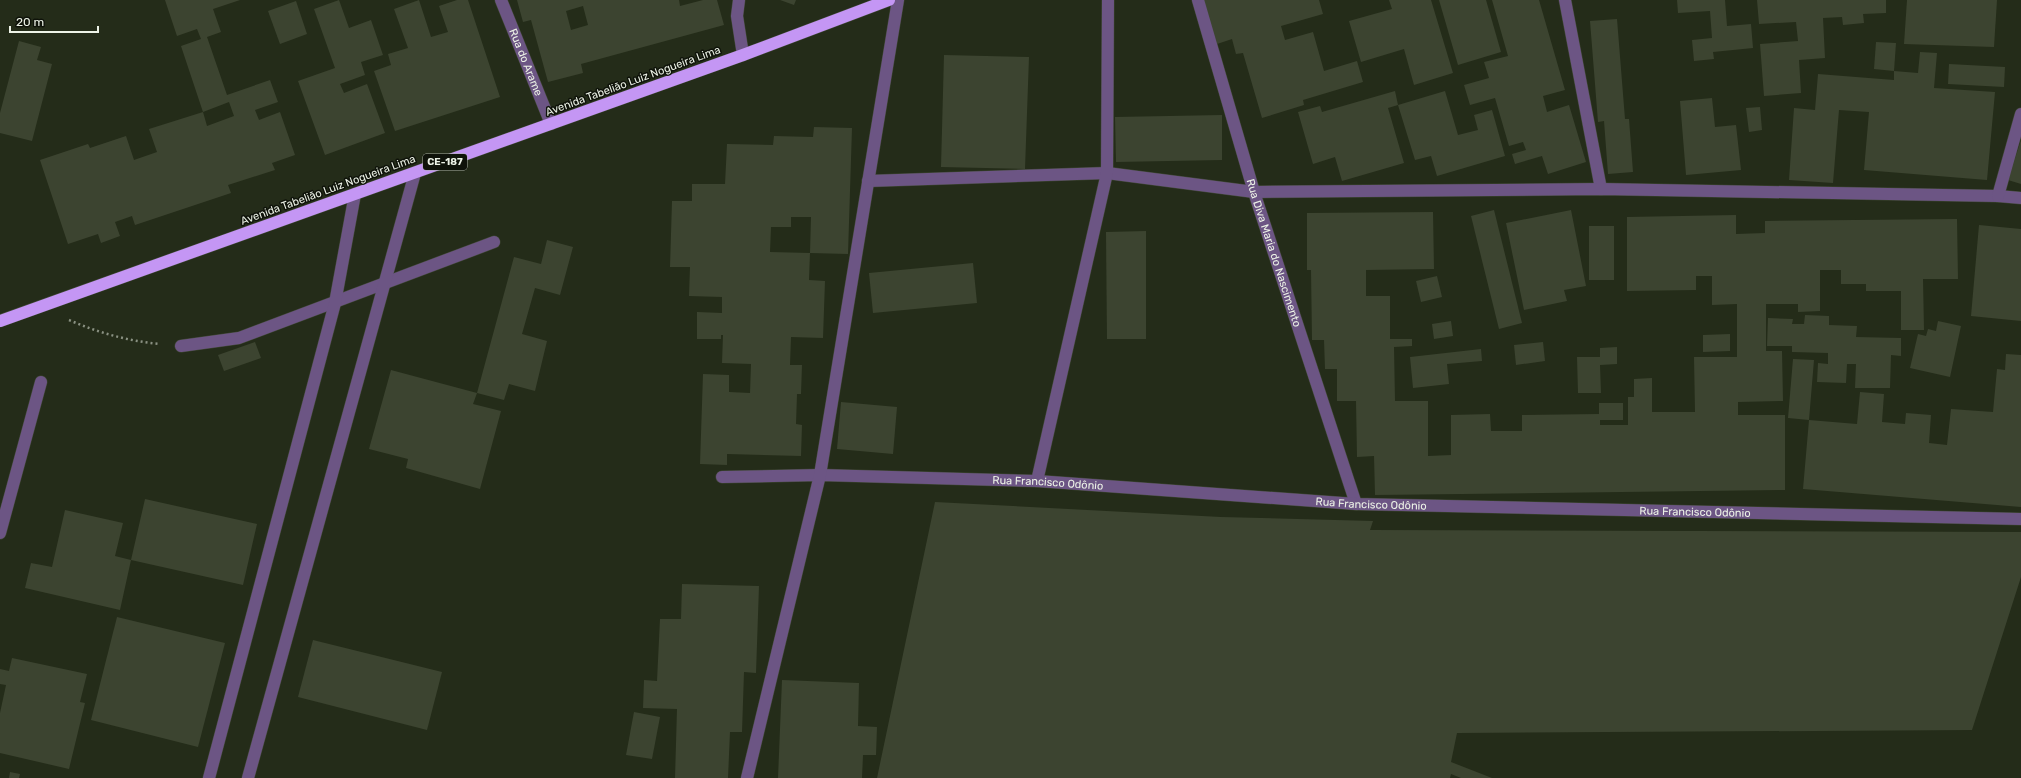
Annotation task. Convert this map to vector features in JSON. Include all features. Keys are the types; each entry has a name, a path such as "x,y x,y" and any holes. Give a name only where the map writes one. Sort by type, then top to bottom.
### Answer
{"highway":[{"name":"Avenida Tabelião Luiz Nogueira Lima","path":"0,321 743,55 888,0"}],"street":[{"name":"Rua do Arame","path":"501,0 551,124"},
{"path":"739,0 737,16 743,55"},
{"path":"747,778 820,475 898,0"},
{"path":"1037,481 1107,173 1108,0"},
{"name":"Rua Diva Maria do Nascimento","path":"1198,0 1254,192 1356,504"},
{"path":"1565,0 1601,189"},
{"path":"1998,196 2021,114"},
{"path":"248,778 415,173"},
{"path":"868,181 1107,173 1254,192 1601,189 1998,196 2021,198"},
{"path":"209,778 335,303 355,194"},
{"path":"181,346 239,338 335,303 384,282 494,242"},
{"path":"0,533 41,382"},
{"name":"Rua Francisco Odônio","path":"722,477 820,475 1037,481 1356,504 2021,519"}],"path":[{"path":"40,306 89,329 134,342 181,346"}],"building":[{"path":"165,0 240,0 213,9 221,32 207,37 227,95 270,80 278,102 255,110 259,120 280,112 295,155 272,163 275,170 228,185 231,193 135,225 132,216 115,222 120,236 101,243 98,234 68,244 40,160 88,144 90,148 126,136 134,160 157,152 149,129 203,112 181,46 201,39 197,29 177,36","holes":["229,102 234,116 207,126 203,112"]},
{"path":"339,0 349,28 371,20 383,55 361,62 365,75 340,84 344,93 367,84 385,133 325,155 298,81 335,68 314,9"},
{"path":"419,0 431,37 448,32 439,6 457,0 468,0 500,97 395,131 374,71 391,65 388,54 408,48 394,9"},
{"path":"517,0 679,0 680,6 703,0 717,0 724,25 581,64 583,73 548,82 531,20 523,22","holes":["583,6 588,25 571,30 566,11"]},
{"path":"780,0 796,0 794,5"},
{"path":"1204,0 1319,0 1323,14 1281,26 1285,40 1313,32 1324,71 1357,61 1363,82 1303,100 1304,105 1262,118 1243,53 1236,54 1232,39 1217,44"},
{"path":"1389,0 1431,0 1453,73 1414,85 1404,49 1361,62 1349,21 1392,9"},
{"path":"1439,0 1486,0 1501,52 1458,65"},
{"path":"1492,0 1539,0 1565,90 1543,96 1547,112 1569,105 1586,162 1548,174 1542,156 1515,164 1512,154 1526,150 1523,142 1509,146 1495,98 1470,105 1464,85 1489,78 1484,62 1508,56"},
{"path":"1677,0 1725,0 1727,26 1751,24 1753,48 1713,52 1714,59 1694,61 1692,40 1712,38 1710,11 1678,13"},
{"path":"1757,0 1886,0 1886,13 1863,14 1864,23 1843,25 1842,17 1823,18 1825,58 1799,60 1801,93 1764,96 1760,44 1798,41 1796,22 1759,24"},
{"path":"1907,0 1997,0 1994,47 1904,44"},
{"path":"296,1 307,34 280,44 268,11"},
{"path":"1617,19 1625,119 1629,119 1633,172 1608,174 1604,121 1598,122 1590,21"},
{"path":"19,41 41,47 37,60 52,64 32,141 0,133 0,113"},
{"path":"1876,42 1896,43 1894,71 1874,69"},
{"path":"1920,52 1937,53 1934,88 1995,92 1987,180 1864,170 1869,112 1839,110 1833,183 1789,180 1794,108 1815,110 1818,74 1894,80 1894,71 1918,73"},
{"path":"944,55 1029,57 1025,169 941,167"},
{"path":"1949,64 2005,67 2004,87 1948,84"},
{"path":"1395,91 1398,105 1388,108 1404,163 1342,181 1335,157 1313,164 1298,112 1320,106 1322,112"},
{"path":"1445,91 1458,135 1478,130 1474,115 1492,110 1505,156 1437,176 1431,156 1415,160 1398,105"},
{"path":"1712,98 1715,127 1736,125 1741,170 1686,175 1680,101"},
{"path":"1760,107 1762,130 1749,132 1746,108"},
{"path":"1222,115 1222,160 1116,162 1115,117"},
{"path":"814,127 852,128 848,254 810,253 809,280 825,281 823,338 791,337 790,365 802,365 801,394 797,394 796,424 802,425 801,456 727,454 727,465 700,464 703,374 729,375 729,392 750,393 751,364 722,363 723,335 721,335 721,339 697,339 697,312 722,313 722,297 689,296 690,267 670,267 672,201 692,201 692,184 725,184 727,144 773,145 774,136 813,137","holes":["791,217 811,217 810,253 770,252 771,227 791,227"]},
{"path":"2021,140 2021,184 2008,180"},
{"path":"1494,210 1522,323 1499,329 1471,216"},
{"path":"1571,210 1586,286 1564,290 1567,301 1524,310 1506,223"},
{"path":"1433,212 1434,269 1366,270 1366,296 1390,296 1390,339 1412,339 1412,346 1394,347 1395,401 1428,401 1428,456 1451,455 1451,415 1490,414 1491,431 1522,431 1522,415 1599,414 1599,403 1623,403 1623,420 1600,420 1600,425 1628,425 1628,397 1634,397 1634,379 1652,378 1652,412 1695,412 1694,357 1737,357 1737,304 1712,305 1712,276 1696,276 1696,290 1627,291 1627,217 1736,215 1736,234 1765,233 1765,221 1957,219 1958,279 1923,279 1924,330 1901,330 1901,291 1866,291 1866,284 1841,284 1841,270 1820,270 1820,311 1798,312 1798,304 1766,304 1766,351 1782,351 1783,401 1738,402 1738,415 1785,415 1785,490 1375,495 1374,456 1357,457 1356,401 1337,401 1337,369 1325,369 1324,340 1312,340 1311,270 1307,270 1307,213"},
{"path":"1979,225 2021,229 2021,321 1971,316"},
{"path":"1589,226 1614,226 1614,280 1589,280"},
{"path":"1146,231 1146,339 1107,339 1106,232"},
{"path":"547,240 573,247 560,295 535,288 522,334 547,341 535,391 509,384 504,400 477,393 514,257 541,264"},
{"path":"973,263 977,303 873,313 869,273"},
{"path":"1437,276 1442,297 1421,302 1416,281"},
{"path":"1805,315 1829,316 1829,325 1857,326 1856,337 1901,338 1901,356 1891,355 1890,388 1855,388 1856,364 1847,364 1846,383 1817,382 1818,363 1828,364 1828,353 1792,352 1792,346 1767,346 1768,318 1793,319 1792,324 1804,324"},
{"path":"1451,321 1453,336 1434,339 1432,324"},
{"path":"1938,321 1961,326 1950,377 1910,368 1918,334 1926,336 1928,329 1936,331"},
{"path":"1730,334 1730,351 1703,352 1703,335"},
{"path":"255,342 261,358 224,371 218,355"},
{"path":"1543,342 1545,361 1516,365 1514,345"},
{"path":"1617,347 1617,364 1600,365 1601,393 1578,393 1577,357 1600,357 1600,348"},
{"path":"1481,349 1482,361 1447,364 1449,384 1413,388 1410,357"},
{"path":"2006,354 2021,355 2021,507 1803,489 1809,420 1857,424 1860,392 1884,394 1882,422 1905,424 1906,413 1931,415 1929,443 1947,445 1951,409 1993,412 1997,369 2005,370"},
{"path":"1793,359 1814,360 1809,420 1788,418"},
{"path":"391,370 477,393 473,404 501,411 480,489 406,468 408,459 369,449"},
{"path":"841,402 897,407 893,454 837,449"},
{"path":"145,499 257,524 243,585 131,560"},
{"path":"935,502 1221,517 1373,521 1370,530 2021,532 2021,577 1972,730 1457,733 1451,762 1492,778 1461,778 1451,774 1450,778 877,778"},
{"path":"65,510 123,523 115,556 131,560 120,610 25,588 31,563 52,567"},
{"path":"682,584 759,586 756,673 744,672 742,732 730,732 728,778 675,778 677,709 643,708 644,680 657,681 660,619 681,619"},
{"path":"117,617 225,643 198,747 91,720"},
{"path":"313,640 442,672 427,730 298,697"},
{"path":"12,658 87,674 80,702 85,703 69,769 0,753 0,713 6,685 0,684 0,669 9,671"},
{"path":"782,680 859,683 858,726 877,727 876,755 863,755 862,778 778,778"},
{"path":"634,712 660,717 652,759 626,755"},
{"path":"10,772 20,774 19,778 9,778"}]}
